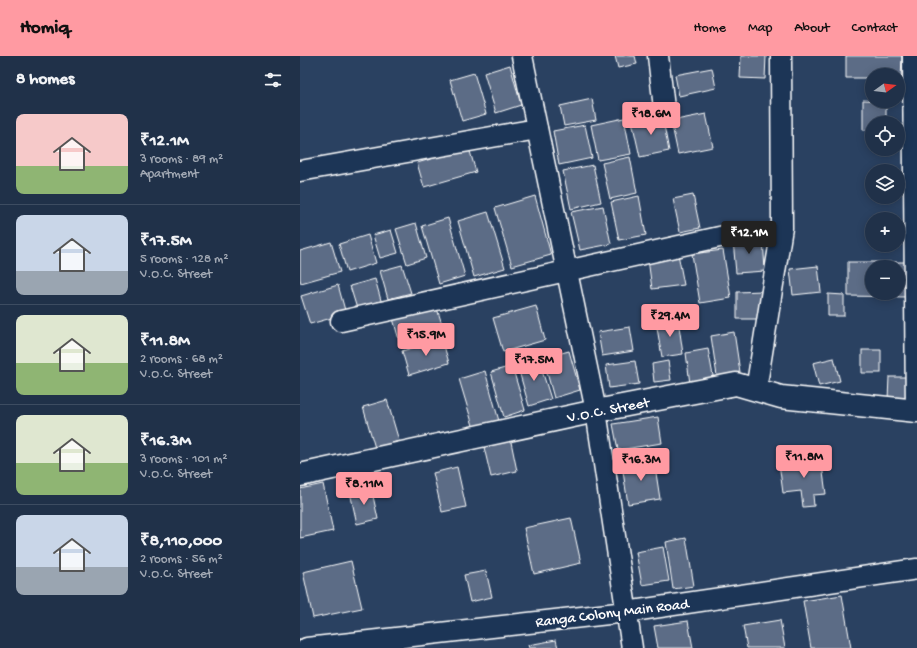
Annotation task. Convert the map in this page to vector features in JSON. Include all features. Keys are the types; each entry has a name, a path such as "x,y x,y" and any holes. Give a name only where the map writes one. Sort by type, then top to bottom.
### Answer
{"street":[{"path":"522,56 596,411 632,648"},
{"path":"658,56 664,108"},
{"path":"756,390 782,228 781,56"},
{"path":"913,56 917,411"},
{"path":"300,170 537,128"},
{"path":"341,321 724,236"},
{"name":"V.O.C. Street","path":"300,475 596,411 736,384 781,397 917,411"},
{"name":"Ranga Colony Main Road","path":"313,648 626,612 917,569"}],"building":[{"path":"615,56 635,56 637,64 618,68"},
{"path":"741,56 766,56 765,79 740,78"},
{"path":"846,56 902,56 901,68 865,68 865,78 846,78"},
{"path":"510,65 521,105 496,113 484,73"},
{"path":"712,68 716,88 679,96 675,75"},
{"path":"474,73 486,114 462,121 450,80"},
{"path":"592,99 596,120 564,126 560,106"},
{"path":"863,100 865,100 865,108 886,108 886,116 865,116 865,130 863,130"},
{"path":"706,114 713,147 678,154 671,121"},
{"path":"662,115 669,151 640,157 632,121"},
{"path":"624,118 631,154 598,160 591,125"},
{"path":"585,125 592,158 559,165 553,131"},
{"path":"469,148 476,172 424,187 417,163"},
{"path":"630,157 637,193 610,199 602,163"},
{"path":"593,165 601,202 571,209 563,171"},
{"path":"693,195 700,228 680,232 673,199"},
{"path":"535,196 551,255 512,266 495,208"},
{"path":"639,196 646,235 619,240 611,202"},
{"path":"603,206 611,244 580,250 571,212"},
{"path":"488,212 505,268 474,277 458,221"},
{"path":"448,218 465,276 439,284 422,226"},
{"path":"416,223 426,258 407,264 396,229"},
{"path":"391,230 398,253 380,258 373,235"},
{"path":"368,235 376,263 347,272 339,244"},
{"path":"763,238 765,271 736,273 733,240"},
{"path":"331,242 340,272 301,283 300,251"},
{"path":"723,250 731,298 700,303 692,254"},
{"path":"678,254 684,285 652,289 648,259"},
{"path":"848,262 865,262 865,296 848,296"},
{"path":"402,265 411,293 388,299 380,271"},
{"path":"818,266 821,292 793,295 790,269"},
{"path":"375,279 382,304 358,312 350,286"},
{"path":"338,285 346,314 310,324 301,296"},
{"path":"762,291 762,319 737,319 737,292"},
{"path":"828,294 844,295 844,316 828,316"},
{"path":"435,302 445,334 401,347 392,315"},
{"path":"536,306 545,340 503,352 493,318"},
{"path":"678,319 683,354 662,357 656,322"},
{"path":"630,327 634,351 602,356 598,332"},
{"path":"734,332 740,372 717,376 711,336"},
{"path":"442,339 449,363 409,375 402,351"},
{"path":"708,349 714,381 690,384 686,353"},
{"path":"862,350 881,350 881,373 862,373"},
{"path":"569,351 580,390 554,398 543,358"},
{"path":"538,358 551,399 529,406 517,364"},
{"path":"834,358 840,381 819,386 813,363"},
{"path":"635,361 639,384 609,388 606,365"},
{"path":"668,361 671,380 654,382 652,364"},
{"path":"512,366 525,410 504,417 491,372"},
{"path":"485,371 499,421 474,429 459,379"},
{"path":"889,377 909,377 909,399 888,399"},
{"path":"387,400 399,441 375,448 363,407"},
{"path":"658,417 662,443 618,450 613,424"},
{"path":"510,437 517,471 491,477 483,443"},
{"path":"821,458 826,494 813,495 814,506 803,507 801,491 783,493 779,463"},
{"path":"654,460 660,499 628,504 622,465"},
{"path":"457,467 466,507 442,512 433,473"},
{"path":"323,484 333,531 300,538 300,489"},
{"path":"371,487 378,519 357,524 350,492"},
{"path":"571,518 581,563 534,574 524,528"},
{"path":"686,538 694,586 673,589 666,542"},
{"path":"663,547 669,581 642,585 636,552"},
{"path":"351,561 362,608 313,618 303,572"},
{"path":"486,571 492,597 470,602 464,575"},
{"path":"842,595 851,648 811,648 803,601"},
{"path":"780,620 785,648 747,648 743,626"},
{"path":"688,621 693,648 658,648 654,626"},
{"path":"556,640 558,648 529,648 528,645"}]}
